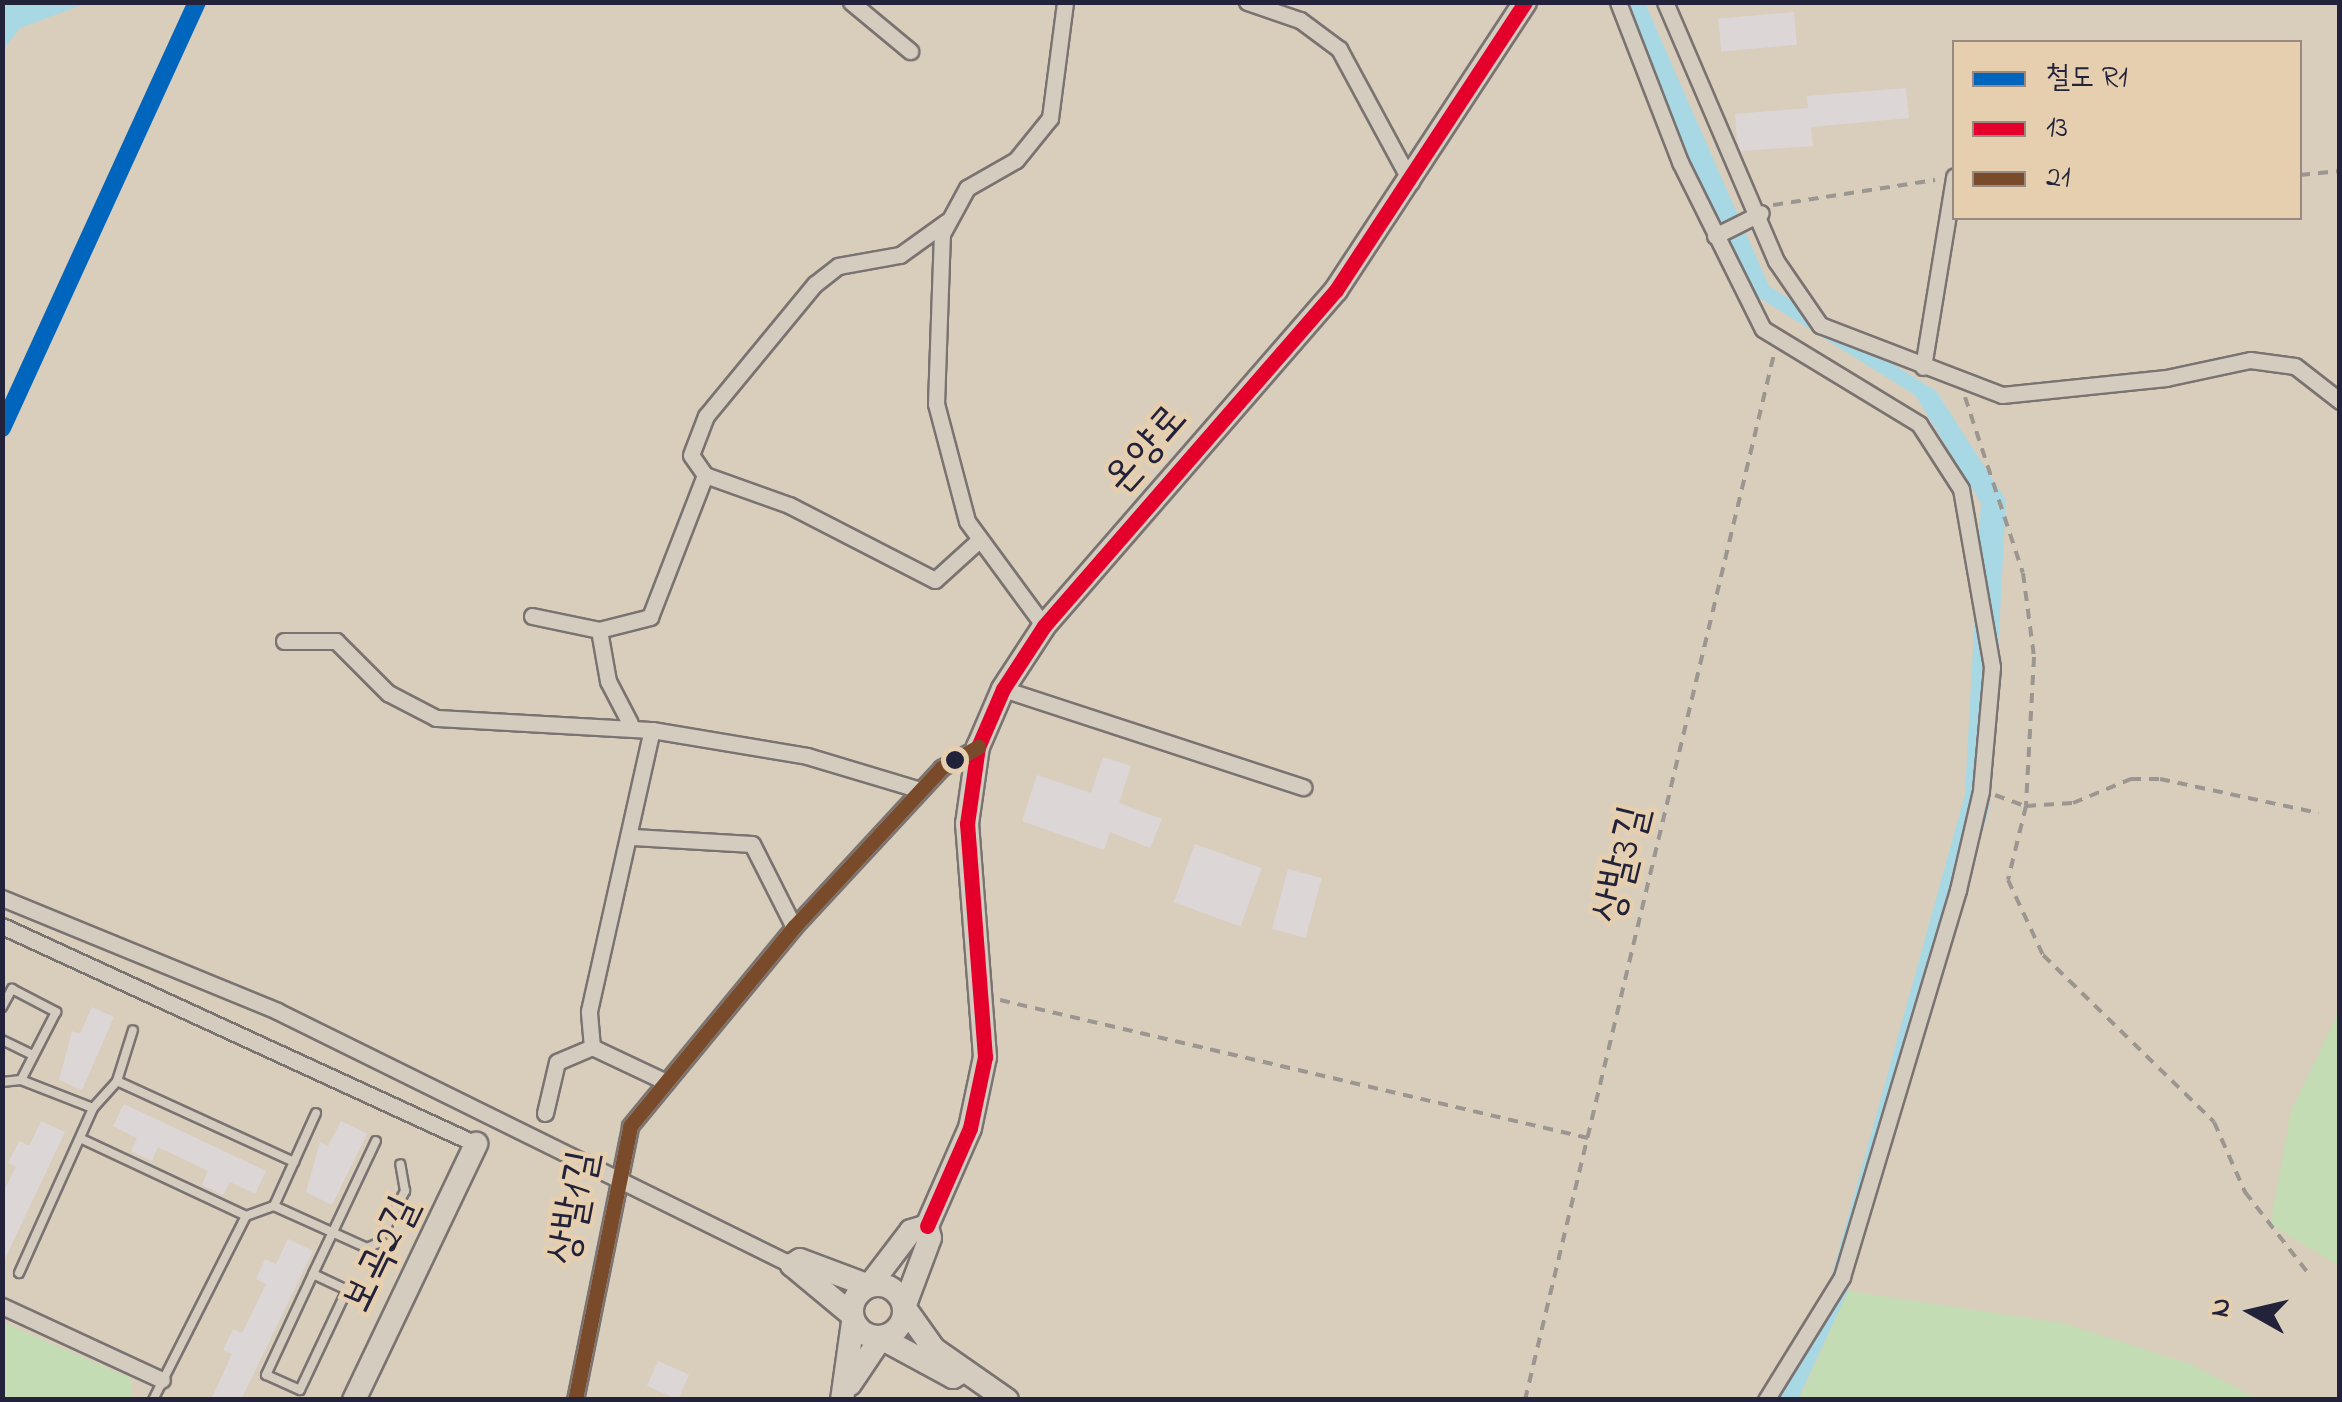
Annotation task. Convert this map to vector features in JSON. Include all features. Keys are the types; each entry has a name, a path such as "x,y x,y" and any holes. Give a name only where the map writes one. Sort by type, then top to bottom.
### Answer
{"main road":[{"name":"온양로","path":"904,1307 930,1238 927,1226 980,1089 981,995 968,824 978,748 1003,690 1044,626 1336,290 1412,183 1525,2"},
{"name":"보곡2길","path":"354,1400 476,1144"},
{"path":"846,1391 855,1297 869,1286 910,1231 927,1226"},
{"path":"963,1372 953,1377 881,1338 852,1318 792,1264 800,1260 869,1286 887,1286 923,1338 963,1372 1007,1400"},
{"path":"846,1391 881,1338 901,1324 904,1307"},
{"path":"846,1391 915,1358"}],"street":[{"path":"851,2 910,51"},
{"path":"978,541 935,580 789,505 705,475 691,455 706,416 824,274 900,255 947,221 967,188 1038,140 1056,90 1066,2"},
{"path":"1248,2 1300,20 1339,49 1412,183"},
{"path":"1618,2 1720,234 1744,302 1776,344 1919,424 1962,488 1992,668 1982,791 1958,890 1842,1277 1766,1400"},
{"path":"1666,2 1787,284 1820,325 2002,395 2271,360 2296,366 2340,401"},
{"path":"1923,367 1952,189"},
{"path":"1720,234 1756,216"},
{"path":"947,221 936,404 952,482 978,541 1044,626"},
{"path":"532,616 600,630 650,617 705,475"},
{"path":"600,630 608,680 630,724"},
{"path":"284,641 336,641 388,694 436,718 630,724 847,766 920,790"},
{"path":"1003,690 1303,787"},
{"path":"592,1047 590,1012 633,837 652,730"},
{"name":"상발1길","path":"575,1400 613,1178 630,1126 794,927 920,790 978,748"},
{"path":"633,837 752,844 794,927"},
{"path":"2,898 277,1012 792,1264"},
{"path":"2,926 270,1042 476,1144"},
{"path":"545,1113 557,1062 592,1047 666,1082"},
{"path":"2,1306 162,1380"}],"lane":[{"path":"2,1007 12,989 56,1012 21,1080"},
{"path":"19,1273 84,1140 93,1108 118,1082 133,1030"},
{"path":"2,1040 33,1055"},
{"path":"2,1082 21,1080 93,1108"},
{"path":"118,1082 294,1162"},
{"path":"154,1400 246,1216 274,1206 316,1113"},
{"path":"84,1140 246,1216"},
{"path":"313,1274 347,1290 300,1390 266,1374 331,1235 376,1140"},
{"path":"274,1206 355,1247 378,1243 405,1191 400,1164"}],"path":[{"path":"2302,175 2340,172"},
{"path":"1756,216 1782,198 1952,177"},
{"name":"상발3길","path":"1525,1400 1776,344"},
{"path":"1958,378 2023,572 2034,657 2026,806 2008,880 2043,954 2214,1122 2245,1192 2308,1273"},
{"path":"1987,792 2026,806 2073,803 2131,778 2160,779 2318,813"},
{"path":"981,995 1588,1138"}],"green space":[{"path":"2339,1011 2339,1266 2270,1224 2291,1111"},
{"path":"1848,1291 2063,1323 2193,1365 2258,1399 1799,1400"},
{"path":"2,1322 132,1379 132,1399 3,1399"}],"water":[{"path":"3,2 87,3 20,28 3,50"},
{"path":"1624,3 1645,3 1769,286 1936,391 2006,500 1990,806 1848,1291 1798,1399 1770,1399 1832,1275 1965,794 1981,503 1915,395 1755,295 1699,195"}],"building":[{"path":"1794,12 1797,45 1721,51 1718,19"},
{"path":"1906,88 1909,118 1811,127 1813,146 1741,151 1737,141 1735,114 1808,108 1807,96"},
{"path":"1103,757 1131,766 1119,803 1162,819 1150,848 1110,832 1104,850 1022,821 1037,775 1091,793"},
{"path":"1195,844 1262,868 1241,927 1174,902"},
{"path":"1288,869 1322,878 1306,938 1272,929"},
{"path":"92,1007 114,1017 82,1090 59,1080 72,1031 80,1034"},
{"path":"124,1104 266,1171 255,1194 230,1182 223,1195 202,1185 208,1171 158,1147 152,1161 131,1151 137,1138 113,1126"},
{"path":"41,1121 65,1132 2,1265 2,1195 16,1167 8,1163 19,1141 29,1146"},
{"path":"341,1121 367,1134 332,1205 306,1192 320,1142 328,1146"},
{"path":"288,1239 313,1251 241,1400 211,1400 232,1354 223,1350 233,1329 242,1333 266,1284 256,1279 265,1259 276,1264"},
{"path":"658,1361 689,1375 678,1399 647,1386"}],"rail line":[{"name":"R1","path":"2,428 197,2"}],"transit line":[{"name":"13","path":"927,1226 970,1128 985,1057 967,824 978,747 1003,689 1044,626 1336,290 1525,2"},
{"name":"21","path":"575,1400 630,1126 794,927 941,768 978,747"}]}
